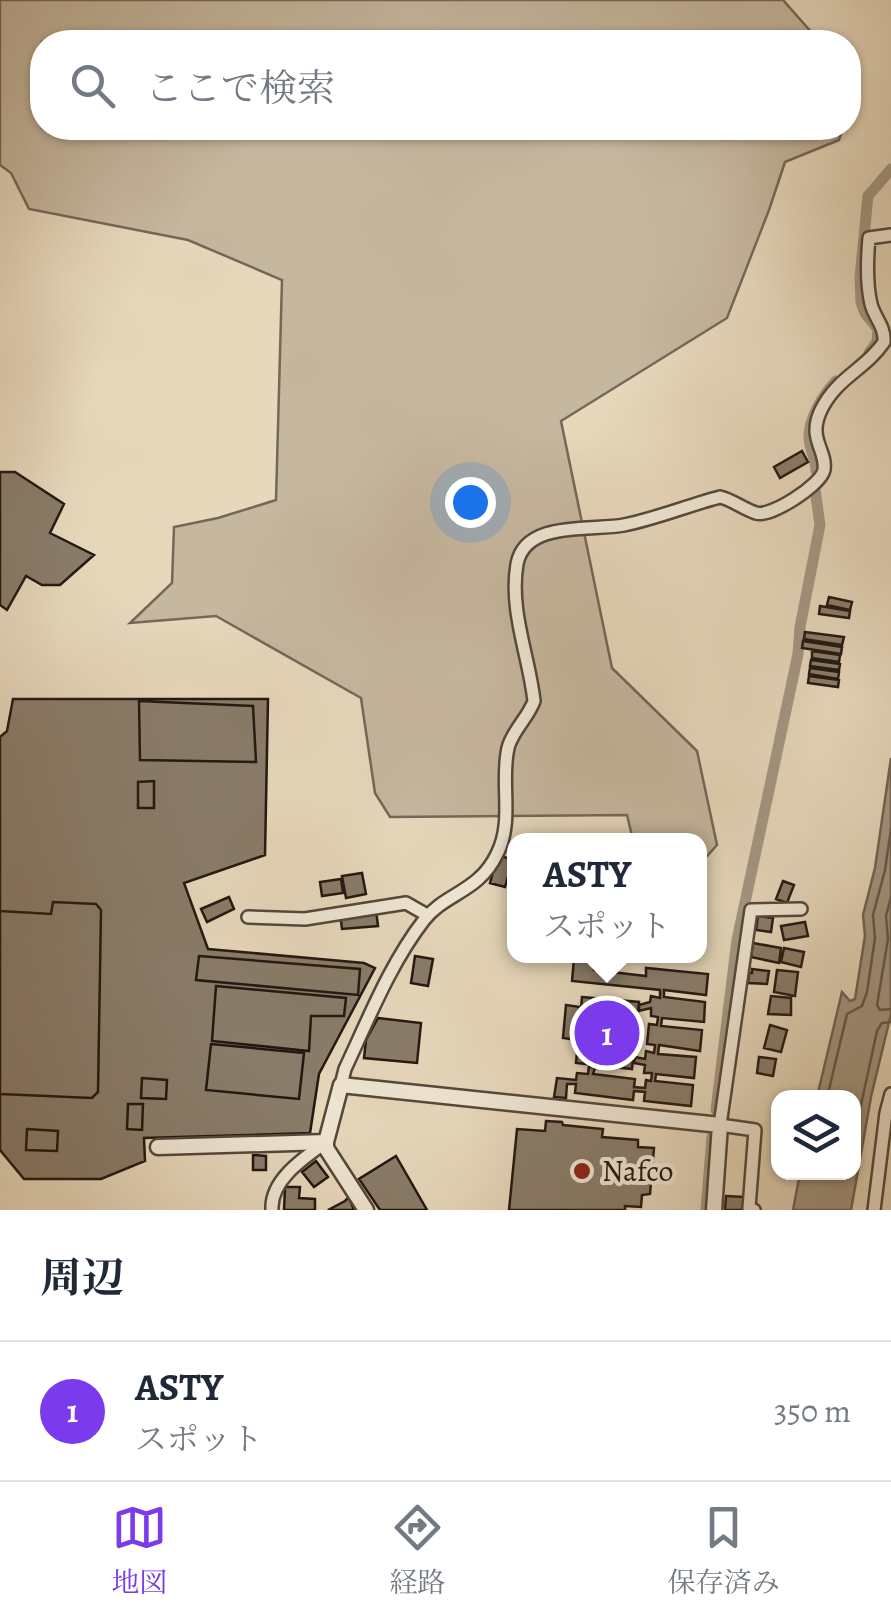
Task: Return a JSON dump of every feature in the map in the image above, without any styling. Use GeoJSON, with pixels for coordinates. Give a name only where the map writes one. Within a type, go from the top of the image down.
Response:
{"type":"FeatureCollection","features":[{"type":"Feature","properties":{"kind":"street"},"geometry":{"type":"LineString","coordinates":[[366,1210],[326,1148],[326,1142],[345,1069],[394,965],[428,915],[476,883],[499,851],[504,835],[508,745],[534,701],[520,636],[516,582],[522,550],[532,540],[550,532],[624,524],[720,497],[758,514],[774,512],[818,481],[824,473],[816,438],[821,409],[836,385],[884,342],[883,326],[872,309],[866,266],[869,238],[891,235]]}},
{"type":"Feature","properties":{"kind":"street"},"geometry":{"type":"LineString","coordinates":[[248,916],[304,919],[406,903],[428,915]]}},
{"type":"Feature","properties":{"kind":"street"},"geometry":{"type":"LineString","coordinates":[[714,1210],[720,1125],[751,910],[801,909]]}},
{"type":"Feature","properties":{"kind":"street"},"geometry":{"type":"LineString","coordinates":[[341,1085],[754,1130],[749,1208],[754,1210]]}},
{"type":"Feature","properties":{"kind":"street"},"geometry":{"type":"LineString","coordinates":[[874,1210],[891,1094]]}},
{"type":"Feature","properties":{"kind":"street"},"geometry":{"type":"LineString","coordinates":[[158,1147],[326,1142]]}},
{"type":"Feature","properties":{"kind":"street"},"geometry":{"type":"LineString","coordinates":[[272,1210],[278,1184],[326,1142]]}},
{"type":"Feature","properties":{"kind":"shaded area"},"geometry":{"type":"Polygon","coordinates":[[[0,0],[783,0],[809,30],[30,30],[30,140],[839,140],[785,162],[727,318],[561,421],[612,668],[697,751],[717,845],[707,856],[707,833],[631,833],[627,815],[390,817],[375,793],[361,698],[216,616],[130,623],[172,583],[174,527],[276,500],[282,280],[188,240],[29,209],[11,173],[0,165],[0,0]]]}},
{"type":"Feature","properties":{"kind":"water"},"geometry":{"type":"Polygon","coordinates":[[[891,758],[891,1014],[861,1154],[861,1090],[819,1090],[842,992],[850,1001],[855,999],[865,936],[863,915],[875,868],[891,758]]]}},
{"type":"Feature","properties":{"kind":"water"},"geometry":{"type":"Polygon","coordinates":[[[799,1180],[856,1180],[851,1210],[793,1210],[799,1180]]]}},
{"type":"Feature","properties":{"kind":"building"},"geometry":{"type":"Polygon","coordinates":[[[802,451],[808,462],[780,478],[774,467],[802,451]]]}},
{"type":"Feature","properties":{"kind":"building"},"geometry":{"type":"Polygon","coordinates":[[[0,472],[15,472],[64,504],[50,533],[94,555],[60,585],[42,585],[26,576],[7,610],[0,605],[0,472]]]}},
{"type":"Feature","properties":{"kind":"building"},"geometry":{"type":"Polygon","coordinates":[[[829,597],[852,602],[850,610],[827,605],[829,597]]]}},
{"type":"Feature","properties":{"kind":"building"},"geometry":{"type":"Polygon","coordinates":[[[820,606],[850,611],[849,618],[819,614],[820,606]]]}},
{"type":"Feature","properties":{"kind":"building"},"geometry":{"type":"Polygon","coordinates":[[[805,632],[844,637],[842,645],[804,639],[805,632]]]}},
{"type":"Feature","properties":{"kind":"building"},"geometry":{"type":"Polygon","coordinates":[[[803,641],[842,647],[841,654],[802,648],[803,641]]]}},
{"type":"Feature","properties":{"kind":"building"},"geometry":{"type":"Polygon","coordinates":[[[812,651],[840,655],[839,662],[812,658],[812,651]]]}},
{"type":"Feature","properties":{"kind":"building"},"geometry":{"type":"Polygon","coordinates":[[[811,660],[840,664],[839,670],[810,666],[811,660]]]}},
{"type":"Feature","properties":{"kind":"building"},"geometry":{"type":"Polygon","coordinates":[[[810,668],[839,672],[838,679],[809,674],[810,668]]]}},
{"type":"Feature","properties":{"kind":"building"},"geometry":{"type":"Polygon","coordinates":[[[809,676],[839,680],[838,687],[808,683],[809,676]]]}},
{"type":"Feature","properties":{"kind":"building"},"geometry":{"type":"Polygon","coordinates":[[[13,699],[268,699],[265,855],[184,883],[208,949],[364,963],[375,968],[319,1074],[310,1133],[144,1138],[145,1161],[101,1179],[24,1179],[0,1150],[0,737],[7,731],[13,699]]]}},
{"type":"Feature","properties":{"kind":"building"},"geometry":{"type":"Polygon","coordinates":[[[139,701],[253,706],[256,762],[140,760],[139,701]]]}},
{"type":"Feature","properties":{"kind":"building"},"geometry":{"type":"Polygon","coordinates":[[[154,781],[154,808],[138,808],[138,782],[154,781]]]}},
{"type":"Feature","properties":{"kind":"building"},"geometry":{"type":"Polygon","coordinates":[[[498,855],[507,858],[505,887],[490,883],[498,855]]]}},
{"type":"Feature","properties":{"kind":"building"},"geometry":{"type":"Polygon","coordinates":[[[362,873],[366,894],[346,898],[342,876],[362,873]]]}},
{"type":"Feature","properties":{"kind":"building"},"geometry":{"type":"Polygon","coordinates":[[[341,879],[343,893],[322,896],[320,882],[341,879]]]}},
{"type":"Feature","properties":{"kind":"building"},"geometry":{"type":"Polygon","coordinates":[[[783,881],[794,885],[787,903],[776,899],[783,881]]]}},
{"type":"Feature","properties":{"kind":"building"},"geometry":{"type":"Polygon","coordinates":[[[229,897],[234,909],[207,922],[201,909],[229,897]]]}},
{"type":"Feature","properties":{"kind":"building"},"geometry":{"type":"Polygon","coordinates":[[[53,902],[96,904],[101,910],[98,1092],[92,1098],[0,1094],[0,911],[51,914],[53,902]]]}},
{"type":"Feature","properties":{"kind":"building"},"geometry":{"type":"Polygon","coordinates":[[[376,910],[378,926],[342,929],[340,913],[376,910]]]}},
{"type":"Feature","properties":{"kind":"building"},"geometry":{"type":"Polygon","coordinates":[[[758,916],[773,918],[771,932],[756,930],[758,916]]]}},
{"type":"Feature","properties":{"kind":"building"},"geometry":{"type":"Polygon","coordinates":[[[805,922],[808,936],[784,940],[781,926],[805,922]]]}},
{"type":"Feature","properties":{"kind":"building"},"geometry":{"type":"Polygon","coordinates":[[[753,943],[781,948],[779,963],[751,957],[753,943]]]}},
{"type":"Feature","properties":{"kind":"building"},"geometry":{"type":"Polygon","coordinates":[[[784,948],[804,952],[801,967],[781,962],[784,948]]]}},
{"type":"Feature","properties":{"kind":"building"},"geometry":{"type":"Polygon","coordinates":[[[199,956],[360,969],[358,995],[196,980],[199,956]]]}},
{"type":"Feature","properties":{"kind":"building"},"geometry":{"type":"Polygon","coordinates":[[[415,956],[433,959],[428,986],[411,983],[415,956]]]}},
{"type":"Feature","properties":{"kind":"building"},"geometry":{"type":"Polygon","coordinates":[[[574,963],[594,963],[594,970],[646,976],[646,968],[708,974],[706,995],[664,990],[664,997],[705,1002],[704,1022],[662,1018],[661,1026],[702,1030],[700,1051],[659,1045],[658,1054],[696,1057],[694,1078],[656,1074],[655,1081],[693,1085],[691,1106],[644,1101],[645,1092],[634,1091],[633,1100],[575,1093],[576,1084],[567,1084],[566,1098],[554,1097],[557,1078],[576,1080],[577,1073],[588,1074],[589,1066],[595,1068],[593,1074],[635,1079],[634,1087],[645,1088],[646,1080],[651,1081],[652,1073],[644,1073],[645,1065],[634,1063],[635,1057],[645,1059],[646,1051],[654,1053],[655,1045],[647,1044],[649,1024],[657,1025],[658,1017],[651,1016],[651,1008],[639,1011],[639,1005],[650,1002],[651,996],[660,998],[660,990],[572,981],[574,963]]]}},
{"type":"Feature","properties":{"kind":"building"},"geometry":{"type":"Polygon","coordinates":[[[752,969],[769,971],[767,984],[748,983],[752,969]]]}},
{"type":"Feature","properties":{"kind":"building"},"geometry":{"type":"Polygon","coordinates":[[[777,970],[798,972],[795,996],[774,992],[777,970]]]}},
{"type":"Feature","properties":{"kind":"building"},"geometry":{"type":"Polygon","coordinates":[[[216,986],[346,998],[344,1016],[311,1016],[309,1051],[212,1041],[216,986]]]}},
{"type":"Feature","properties":{"kind":"building"},"geometry":{"type":"Polygon","coordinates":[[[771,996],[791,998],[791,1015],[768,1014],[771,996]]]}},
{"type":"Feature","properties":{"kind":"building"},"geometry":{"type":"Polygon","coordinates":[[[582,997],[639,1002],[632,1069],[576,1063],[582,997]]]}},
{"type":"Feature","properties":{"kind":"building"},"geometry":{"type":"Polygon","coordinates":[[[566,1005],[580,1007],[577,1040],[563,1038],[566,1005]]]}},
{"type":"Feature","properties":{"kind":"building"},"geometry":{"type":"Polygon","coordinates":[[[378,1018],[421,1023],[417,1063],[364,1058],[366,1040],[378,1018]]]}},
{"type":"Feature","properties":{"kind":"building"},"geometry":{"type":"Polygon","coordinates":[[[770,1025],[787,1030],[781,1052],[764,1048],[770,1025]]]}},
{"type":"Feature","properties":{"kind":"building"},"geometry":{"type":"Polygon","coordinates":[[[211,1044],[304,1053],[299,1099],[206,1090],[211,1044]]]}},
{"type":"Feature","properties":{"kind":"building"},"geometry":{"type":"Polygon","coordinates":[[[759,1057],[776,1059],[773,1076],[757,1073],[759,1057]]]}},
{"type":"Feature","properties":{"kind":"building"},"geometry":{"type":"Polygon","coordinates":[[[142,1078],[167,1080],[166,1099],[141,1098],[142,1078]]]}},
{"type":"Feature","properties":{"kind":"building"},"geometry":{"type":"Polygon","coordinates":[[[128,1104],[143,1104],[142,1130],[127,1129],[128,1104]]]}},
{"type":"Feature","properties":{"kind":"building","name":"Nafco"},"geometry":{"type":"Polygon","coordinates":[[[546,1121],[603,1129],[602,1137],[638,1140],[638,1147],[654,1148],[650,1194],[642,1195],[641,1207],[509,1210],[517,1129],[545,1131],[546,1121]]]}},
{"type":"Feature","properties":{"kind":"building"},"geometry":{"type":"Polygon","coordinates":[[[27,1129],[58,1131],[57,1151],[26,1150],[27,1129]]]}},
{"type":"Feature","properties":{"kind":"building"},"geometry":{"type":"Polygon","coordinates":[[[253,1155],[266,1156],[266,1170],[253,1170],[253,1155]]]}},
{"type":"Feature","properties":{"kind":"building"},"geometry":{"type":"Polygon","coordinates":[[[396,1156],[427,1210],[380,1210],[359,1179],[396,1156]]]}},
{"type":"Feature","properties":{"kind":"building"},"geometry":{"type":"Polygon","coordinates":[[[316,1161],[328,1177],[314,1187],[302,1172],[316,1161]]]}},
{"type":"Feature","properties":{"kind":"building"},"geometry":{"type":"Polygon","coordinates":[[[285,1187],[300,1187],[299,1198],[315,1199],[315,1210],[284,1210],[285,1187]]]}},
{"type":"Feature","properties":{"kind":"building"},"geometry":{"type":"Polygon","coordinates":[[[726,1196],[744,1197],[743,1210],[725,1210],[726,1196]]]}},
{"type":"Feature","properties":{"kind":"building"},"geometry":{"type":"Polygon","coordinates":[[[349,1197],[354,1210],[328,1210],[345,1201],[349,1197]]]}},
{"type":"Feature","properties":{"kind":"waterway"},"geometry":{"type":"LineString","coordinates":[[869,353],[877,342],[878,329],[861,302],[868,196],[891,169]]}},
{"type":"Feature","properties":{"kind":"waterway"},"geometry":{"type":"LineString","coordinates":[[816,471],[809,439],[811,423],[821,400],[836,381]]}},
{"type":"Feature","properties":{"kind":"waterway"},"geometry":{"type":"LineString","coordinates":[[716,1110],[737,940],[798,654],[820,525],[815,489]]}},
{"type":"Feature","properties":{"kind":"waterway"},"geometry":{"type":"LineString","coordinates":[[706,1210],[712,1137]]}},
{"type":"Feature","properties":{"kind":"place","name":"ASTY"},"geometry":{"type":"Point","coordinates":[607,1033]}},
{"type":"Feature","properties":{"kind":"place","name":"Nafco"},"geometry":{"type":"Point","coordinates":[582,1171]}}]}
